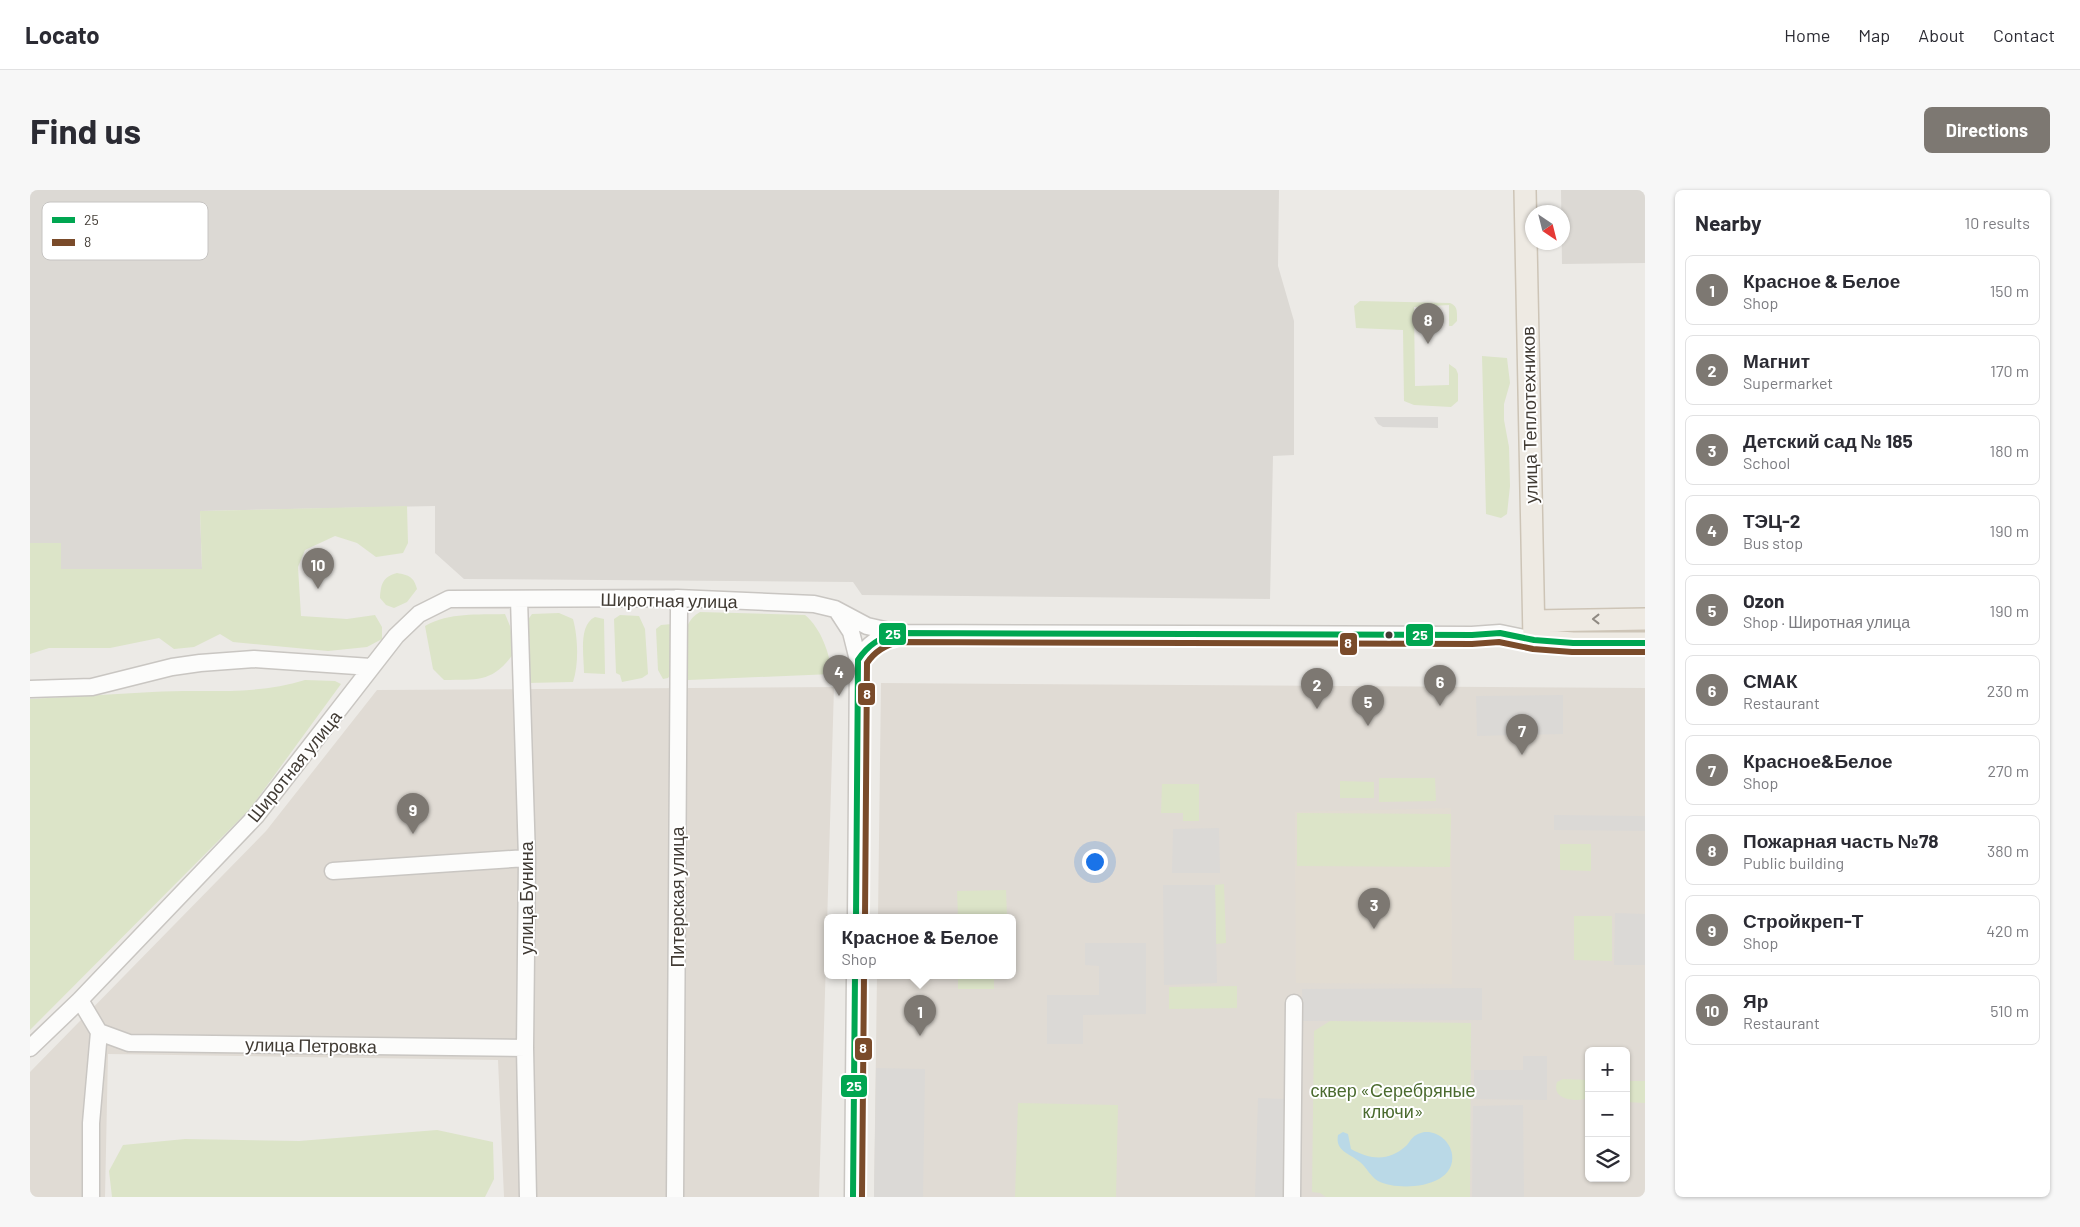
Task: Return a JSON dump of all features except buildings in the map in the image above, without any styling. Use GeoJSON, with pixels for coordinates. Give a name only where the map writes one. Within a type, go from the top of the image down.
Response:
{"type":"FeatureCollection","features":[{"type":"Feature","properties":{"kind":"main road","name":"улица Теплотехников"},"geometry":{"type":"LineString","coordinates":[[1525,190],[1534,630]]}},
{"type":"Feature","properties":{"kind":"main road","name":"Широтная улица"},"geometry":{"type":"LineString","coordinates":[[1534,630],[1645,619]]}},
{"type":"Feature","properties":{"kind":"main road","name":"Широтная улица"},"geometry":{"type":"LineString","coordinates":[[1534,630],[1574,643],[1645,643]]}},
{"type":"Feature","properties":{"kind":"street","name":"Широтная улица"},"geometry":{"type":"LineString","coordinates":[[30,1048],[80,1000],[256,816],[396,636],[419,614],[449,599],[677,598],[814,604],[835,609],[867,626],[898,633],[1472,635],[1534,630]]}},
{"type":"Feature","properties":{"kind":"street","name":"Питерская улица"},"geometry":{"type":"LineString","coordinates":[[675,1197],[679,610],[677,598]]}},
{"type":"Feature","properties":{"kind":"street","name":"улица Бунина"},"geometry":{"type":"LineString","coordinates":[[519,599],[527,858],[525,1048],[528,1197]]}},
{"type":"Feature","properties":{"kind":"street"},"geometry":{"type":"LineString","coordinates":[[835,609],[851,632],[858,660],[856,914]]}},
{"type":"Feature","properties":{"kind":"street"},"geometry":{"type":"LineString","coordinates":[[858,660],[874,641],[898,633]]}},
{"type":"Feature","properties":{"kind":"street"},"geometry":{"type":"LineString","coordinates":[[30,689],[92,687],[172,667],[254,659],[371,666]]}},
{"type":"Feature","properties":{"kind":"street"},"geometry":{"type":"LineString","coordinates":[[333,871],[527,858]]}},
{"type":"Feature","properties":{"kind":"street"},"geometry":{"type":"LineString","coordinates":[[853,1197],[855,979]]}},
{"type":"Feature","properties":{"kind":"street"},"geometry":{"type":"LineString","coordinates":[[80,1000],[98,1032],[90,1123],[91,1197]]}},
{"type":"Feature","properties":{"kind":"street"},"geometry":{"type":"LineString","coordinates":[[1292,1197],[1294,1003]]}},
{"type":"Feature","properties":{"kind":"street","name":"улица Петровка"},"geometry":{"type":"LineString","coordinates":[[98,1032],[130,1043],[525,1048]]}},
{"type":"Feature","properties":{"kind":"shaded area"},"geometry":{"type":"Polygon","coordinates":[[[30,190],[1279,190],[1278,266],[1294,321],[1294,455],[1273,456],[1270,599],[862,595],[853,582],[464,579],[435,553],[435,506],[200,511],[202,569],[61,570],[61,543],[30,543],[30,190]]]}},
{"type":"Feature","properties":{"kind":"shaded area"},"geometry":{"type":"Polygon","coordinates":[[[1561,190],[1645,190],[1645,263],[1562,264],[1562,250],[1570,250],[1570,205],[1561,205],[1561,190]]]}},
{"type":"Feature","properties":{"kind":"shaded area"},"geometry":{"type":"Polygon","coordinates":[[[1374,417],[1438,417],[1438,428],[1383,427],[1378,424],[1374,417]]]}},
{"type":"Feature","properties":{"kind":"shaded area"},"geometry":{"type":"Polygon","coordinates":[[[881,683],[1645,688],[1645,1197],[874,1197],[877,979],[1016,979],[1016,914],[878,914],[881,683]]]}},
{"type":"Feature","properties":{"kind":"shaded area"},"geometry":{"type":"Polygon","coordinates":[[[834,687],[827,914],[824,914],[825,979],[819,1197],[504,1197],[498,1060],[108,1054],[105,1197],[30,1197],[30,1072],[266,831],[377,690],[834,687]]]}},
{"type":"Feature","properties":{"kind":"shaded area"},"geometry":{"type":"Polygon","coordinates":[[[1563,695],[1563,734],[1477,736],[1476,696],[1563,695]]]}},
{"type":"Feature","properties":{"kind":"shaded area"},"geometry":{"type":"Polygon","coordinates":[[[1451,808],[1452,984],[1296,983],[1295,812],[1451,808]]]}},
{"type":"Feature","properties":{"kind":"shaded area"},"geometry":{"type":"Polygon","coordinates":[[[1554,815],[1645,816],[1645,831],[1554,830],[1554,815]]]}},
{"type":"Feature","properties":{"kind":"shaded area"},"geometry":{"type":"Polygon","coordinates":[[[1219,828],[1220,873],[1172,873],[1173,829],[1219,828]]]}},
{"type":"Feature","properties":{"kind":"shaded area"},"geometry":{"type":"Polygon","coordinates":[[[1163,885],[1215,885],[1217,983],[1164,985],[1163,885]]]}},
{"type":"Feature","properties":{"kind":"shaded area"},"geometry":{"type":"Polygon","coordinates":[[[1615,913],[1645,914],[1645,965],[1614,965],[1615,913]]]}},
{"type":"Feature","properties":{"kind":"shaded area"},"geometry":{"type":"Polygon","coordinates":[[[1085,943],[1146,943],[1146,1014],[1083,1015],[1083,1044],[1047,1044],[1047,995],[1099,995],[1099,966],[1085,965],[1085,943]]]}},
{"type":"Feature","properties":{"kind":"shaded area"},"geometry":{"type":"Polygon","coordinates":[[[1482,988],[1482,1020],[1303,1021],[1302,989],[1482,988]]]}},
{"type":"Feature","properties":{"kind":"shaded area"},"geometry":{"type":"Polygon","coordinates":[[[1523,1056],[1547,1056],[1547,1100],[1474,1099],[1474,1070],[1523,1070],[1523,1056]]]}},
{"type":"Feature","properties":{"kind":"shaded area"},"geometry":{"type":"Polygon","coordinates":[[[876,1068],[925,1069],[923,1197],[874,1197],[876,1068]]]}},
{"type":"Feature","properties":{"kind":"shaded area"},"geometry":{"type":"Polygon","coordinates":[[[1258,1098],[1285,1099],[1283,1197],[1255,1197],[1258,1098]]]}},
{"type":"Feature","properties":{"kind":"shaded area"},"geometry":{"type":"Polygon","coordinates":[[[1523,1105],[1524,1197],[1472,1197],[1473,1106],[1523,1105]]]}},
{"type":"Feature","properties":{"kind":"green space"},"geometry":{"type":"Polygon","coordinates":[[[1360,301],[1450,303],[1454,306],[1457,321],[1452,326],[1449,326],[1449,305],[1414,307],[1415,386],[1449,385],[1449,364],[1456,369],[1458,374],[1458,401],[1451,407],[1414,405],[1404,401],[1403,330],[1356,328],[1354,306],[1360,301]]]}},
{"type":"Feature","properties":{"kind":"green space"},"geometry":{"type":"Polygon","coordinates":[[[1482,356],[1507,358],[1510,383],[1504,404],[1504,420],[1509,447],[1510,486],[1507,514],[1501,518],[1486,514],[1482,356]]]}},
{"type":"Feature","properties":{"kind":"green space"},"geometry":{"type":"Polygon","coordinates":[[[407,506],[408,543],[403,553],[376,557],[357,543],[335,536],[305,550],[298,567],[301,616],[347,619],[375,615],[382,627],[382,639],[367,647],[328,651],[233,642],[220,634],[194,647],[174,649],[159,638],[110,648],[49,648],[30,654],[30,543],[61,543],[61,569],[202,569],[200,511],[407,506]]]}},
{"type":"Feature","properties":{"kind":"green space"},"geometry":{"type":"Polygon","coordinates":[[[397,573],[410,577],[417,589],[407,602],[394,608],[386,605],[380,598],[380,593],[384,581],[389,576],[397,573]]]}},
{"type":"Feature","properties":{"kind":"green space"},"geometry":{"type":"Polygon","coordinates":[[[700,612],[805,615],[816,627],[824,642],[832,674],[688,680],[684,643],[685,634],[688,625],[700,612]]]}},
{"type":"Feature","properties":{"kind":"green space"},"geometry":{"type":"Polygon","coordinates":[[[559,613],[573,619],[575,626],[577,659],[573,682],[526,683],[525,624],[532,614],[559,613]]]}},
{"type":"Feature","properties":{"kind":"green space"},"geometry":{"type":"Polygon","coordinates":[[[505,614],[510,626],[514,653],[499,670],[476,679],[444,680],[433,669],[425,626],[454,616],[505,614]]]}},
{"type":"Feature","properties":{"kind":"green space"},"geometry":{"type":"Polygon","coordinates":[[[620,615],[639,616],[645,629],[648,674],[642,678],[622,682],[620,675],[616,673],[614,619],[620,615]]]}},
{"type":"Feature","properties":{"kind":"green space"},"geometry":{"type":"Polygon","coordinates":[[[595,617],[604,619],[605,674],[584,673],[584,634],[586,627],[595,617]]]}},
{"type":"Feature","properties":{"kind":"green space"},"geometry":{"type":"Polygon","coordinates":[[[672,624],[674,671],[668,678],[663,679],[658,670],[656,629],[661,625],[672,624]]]}},
{"type":"Feature","properties":{"kind":"green space"},"geometry":{"type":"Polygon","coordinates":[[[305,680],[335,681],[341,684],[249,810],[30,1030],[30,699],[171,691],[248,690],[286,685],[305,680]]]}},
{"type":"Feature","properties":{"kind":"green space"},"geometry":{"type":"Polygon","coordinates":[[[1379,778],[1435,778],[1436,801],[1379,802],[1379,778]]]}},
{"type":"Feature","properties":{"kind":"green space"},"geometry":{"type":"Polygon","coordinates":[[[1340,781],[1374,782],[1374,798],[1340,798],[1340,781]]]}},
{"type":"Feature","properties":{"kind":"green space"},"geometry":{"type":"Polygon","coordinates":[[[1162,784],[1199,784],[1199,821],[1183,821],[1183,813],[1161,813],[1162,784]]]}},
{"type":"Feature","properties":{"kind":"green space"},"geometry":{"type":"Polygon","coordinates":[[[1297,813],[1451,814],[1450,867],[1297,866],[1297,813]]]}},
{"type":"Feature","properties":{"kind":"green space"},"geometry":{"type":"Polygon","coordinates":[[[1560,844],[1591,844],[1591,871],[1560,870],[1560,844]]]}},
{"type":"Feature","properties":{"kind":"green space"},"geometry":{"type":"Polygon","coordinates":[[[1224,884],[1226,943],[1216,944],[1215,885],[1224,884]]]}},
{"type":"Feature","properties":{"kind":"green space"},"geometry":{"type":"Polygon","coordinates":[[[1006,890],[1007,914],[958,914],[957,891],[1006,890]]]}},
{"type":"Feature","properties":{"kind":"green space"},"geometry":{"type":"Polygon","coordinates":[[[1574,916],[1612,916],[1612,961],[1574,960],[1574,916]]]}},
{"type":"Feature","properties":{"kind":"green space"},"geometry":{"type":"Polygon","coordinates":[[[958,979],[994,979],[994,989],[958,989],[958,979]]]}},
{"type":"Feature","properties":{"kind":"green space"},"geometry":{"type":"Polygon","coordinates":[[[1237,986],[1237,1008],[1169,1009],[1169,987],[1237,986]]]}},
{"type":"Feature","properties":{"kind":"green space","name":"сквер «Серебряные ключи»"},"geometry":{"type":"Polygon","coordinates":[[[1330,1021],[1471,1023],[1470,1197],[1326,1197],[1320,1193],[1312,1192],[1314,1031],[1330,1021]]]}},
{"type":"Feature","properties":{"kind":"green space"},"geometry":{"type":"Polygon","coordinates":[[[1563,1079],[1585,1080],[1585,1099],[1566,1099],[1558,1093],[1556,1088],[1557,1082],[1563,1079]]]}},
{"type":"Feature","properties":{"kind":"green space"},"geometry":{"type":"Polygon","coordinates":[[[1630,1081],[1645,1081],[1645,1103],[1630,1102],[1630,1081]]]}},
{"type":"Feature","properties":{"kind":"green space"},"geometry":{"type":"Polygon","coordinates":[[[1018,1103],[1118,1105],[1116,1197],[1015,1197],[1018,1103]]]}},
{"type":"Feature","properties":{"kind":"green space"},"geometry":{"type":"Polygon","coordinates":[[[437,1130],[493,1142],[494,1179],[485,1197],[112,1197],[109,1171],[123,1145],[185,1139],[299,1141],[437,1130]]]}},
{"type":"Feature","properties":{"kind":"water"},"geometry":{"type":"Polygon","coordinates":[[[1343,1132],[1348,1134],[1351,1149],[1358,1153],[1380,1158],[1400,1151],[1418,1134],[1423,1132],[1434,1133],[1444,1139],[1451,1149],[1451,1165],[1445,1174],[1425,1184],[1399,1186],[1387,1184],[1375,1179],[1360,1162],[1341,1148],[1338,1135],[1343,1132]]]}},
{"type":"Feature","properties":{"kind":"transit line","name":"25"},"geometry":{"type":"LineString","coordinates":[[856,914],[858,660],[866,650],[880,639],[898,633],[1472,635],[1500,633],[1534,640],[1573,643],[1645,643]]}},
{"type":"Feature","properties":{"kind":"transit line","name":"8"},"geometry":{"type":"LineString","coordinates":[[865,914],[867,663],[877,652],[889,645],[899,642],[1472,644],[1499,642],[1533,649],[1572,652],[1645,652]]}},
{"type":"Feature","properties":{"kind":"transit line","name":"25"},"geometry":{"type":"LineString","coordinates":[[853,1197],[855,979]]}},
{"type":"Feature","properties":{"kind":"transit line","name":"8"},"geometry":{"type":"LineString","coordinates":[[862,1197],[864,979]]}},
{"type":"Feature","properties":{"kind":"place","name":"Пожарная часть №78"},"geometry":{"type":"Point","coordinates":[1428,344]}},
{"type":"Feature","properties":{"kind":"place","name":"Яр"},"geometry":{"type":"Point","coordinates":[318,589]}},
{"type":"Feature","properties":{"kind":"place","name":"ТЭЦ-2"},"geometry":{"type":"Point","coordinates":[839,696]}},
{"type":"Feature","properties":{"kind":"place","name":"СМАК"},"geometry":{"type":"Point","coordinates":[1440,706]}},
{"type":"Feature","properties":{"kind":"place","name":"Магнит"},"geometry":{"type":"Point","coordinates":[1317,709]}},
{"type":"Feature","properties":{"kind":"place","name":"Ozon"},"geometry":{"type":"Point","coordinates":[1368,726]}},
{"type":"Feature","properties":{"kind":"place","name":"Красное&Белое"},"geometry":{"type":"Point","coordinates":[1522,755]}},
{"type":"Feature","properties":{"kind":"place","name":"Стройкреп-Т"},"geometry":{"type":"Point","coordinates":[413,834]}},
{"type":"Feature","properties":{"kind":"place","name":"Детский сад № 185"},"geometry":{"type":"Point","coordinates":[1374,929]}},
{"type":"Feature","properties":{"kind":"place","name":"Красное & Белое"},"geometry":{"type":"Point","coordinates":[920,1036]}}]}
